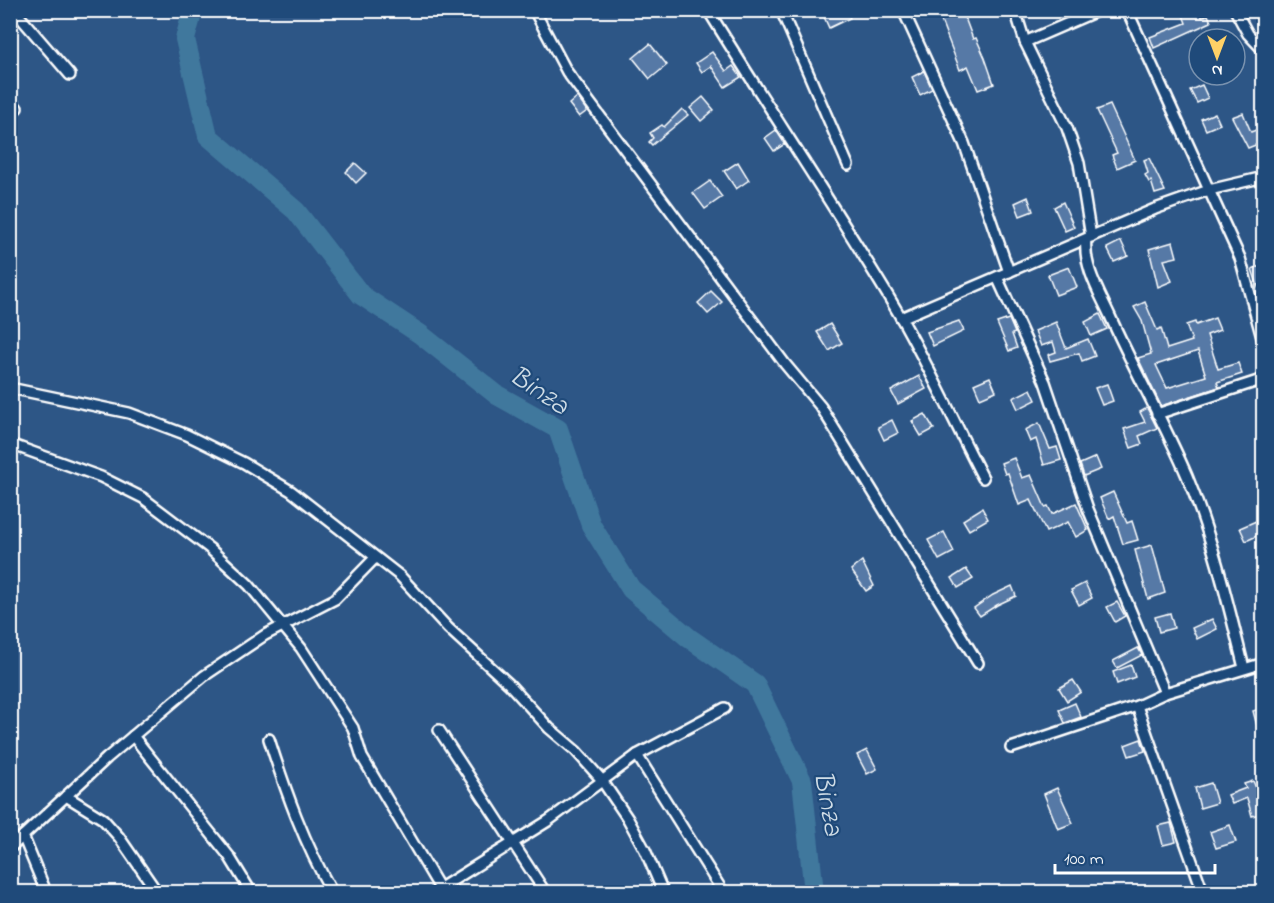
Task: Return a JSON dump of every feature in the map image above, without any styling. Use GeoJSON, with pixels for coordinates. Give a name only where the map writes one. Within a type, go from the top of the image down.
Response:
{"type":"FeatureCollection","features":[{"type":"Feature","properties":{"kind":"street"},"geometry":{"type":"LineString","coordinates":[[14,10],[70,75]]}},
{"type":"Feature","properties":{"kind":"street"},"geometry":{"type":"LineString","coordinates":[[534,10],[567,72],[785,364],[821,407],[978,663]]}},
{"type":"Feature","properties":{"kind":"street"},"geometry":{"type":"LineString","coordinates":[[708,10],[761,98],[782,125],[901,318],[983,478]]}},
{"type":"Feature","properties":{"kind":"street"},"geometry":{"type":"LineString","coordinates":[[781,10],[848,165]]}},
{"type":"Feature","properties":{"kind":"street"},"geometry":{"type":"LineString","coordinates":[[903,10],[964,143],[1009,272]]}},
{"type":"Feature","properties":{"kind":"street"},"geometry":{"type":"LineString","coordinates":[[1015,10],[1025,42],[1079,163],[1088,238],[1085,249],[1094,280],[1187,477],[1215,550],[1244,668]]}},
{"type":"Feature","properties":{"kind":"street"},"geometry":{"type":"LineString","coordinates":[[1025,42],[1099,10]]}},
{"type":"Feature","properties":{"kind":"street"},"geometry":{"type":"LineString","coordinates":[[1127,10],[1240,258],[1263,345]]}},
{"type":"Feature","properties":{"kind":"street"},"geometry":{"type":"LineString","coordinates":[[1235,10],[1248,34],[1263,51]]}},
{"type":"Feature","properties":{"kind":"street"},"geometry":{"type":"LineString","coordinates":[[10,100],[17,108]]}},
{"type":"Feature","properties":{"kind":"street"},"geometry":{"type":"LineString","coordinates":[[901,318],[1155,208],[1209,190],[1263,177]]}},
{"type":"Feature","properties":{"kind":"street"},"geometry":{"type":"LineString","coordinates":[[997,277],[1045,382],[1088,509],[1165,693]]}},
{"type":"Feature","properties":{"kind":"street"},"geometry":{"type":"LineString","coordinates":[[1157,414],[1263,380]]}},
{"type":"Feature","properties":{"kind":"street"},"geometry":{"type":"LineString","coordinates":[[10,388],[129,413],[187,435],[244,463],[291,491],[400,576],[423,598],[448,628],[509,684],[528,708],[576,752],[601,779],[645,850],[663,892]]}},
{"type":"Feature","properties":{"kind":"street"},"geometry":{"type":"LineString","coordinates":[[10,444],[100,477],[143,498],[209,548],[249,585],[301,648],[352,729],[362,757],[440,891],[579,798],[601,779],[637,755],[725,708]]}},
{"type":"Feature","properties":{"kind":"street"},"geometry":{"type":"LineString","coordinates":[[10,848],[133,736],[204,676],[265,635],[335,599],[375,558]]}},
{"type":"Feature","properties":{"kind":"street"},"geometry":{"type":"LineString","coordinates":[[1011,748],[1137,706],[1165,693],[1263,663]]}},
{"type":"Feature","properties":{"kind":"street"},"geometry":{"type":"LineString","coordinates":[[1137,706],[1203,892]]}},
{"type":"Feature","properties":{"kind":"street"},"geometry":{"type":"LineString","coordinates":[[439,730],[545,892]]}},
{"type":"Feature","properties":{"kind":"street"},"geometry":{"type":"LineString","coordinates":[[133,736],[229,855],[251,892]]}},
{"type":"Feature","properties":{"kind":"street"},"geometry":{"type":"LineString","coordinates":[[268,739],[306,844],[332,892]]}},
{"type":"Feature","properties":{"kind":"street"},"geometry":{"type":"LineString","coordinates":[[637,755],[723,892]]}},
{"type":"Feature","properties":{"kind":"street"},"geometry":{"type":"LineString","coordinates":[[66,796],[103,819],[119,837],[157,892]]}},
{"type":"Feature","properties":{"kind":"street"},"geometry":{"type":"LineString","coordinates":[[22,836],[46,892]]}},
{"type":"Feature","properties":{"kind":"building"},"geometry":{"type":"Polygon","coordinates":[[[821,10],[846,10],[850,18],[829,28],[821,10]]]}},
{"type":"Feature","properties":{"kind":"building"},"geometry":{"type":"Polygon","coordinates":[[[937,10],[962,10],[973,39],[976,38],[985,58],[994,84],[978,90],[968,66],[960,70],[937,10]]]}},
{"type":"Feature","properties":{"kind":"building"},"geometry":{"type":"Polygon","coordinates":[[[1181,10],[1200,10],[1202,17],[1208,15],[1211,22],[1200,27],[1187,27],[1187,33],[1154,48],[1150,37],[1186,23],[1181,10]]]}},
{"type":"Feature","properties":{"kind":"building"},"geometry":{"type":"Polygon","coordinates":[[[650,44],[667,65],[650,79],[633,58],[650,44]]]}},
{"type":"Feature","properties":{"kind":"building"},"geometry":{"type":"Polygon","coordinates":[[[712,52],[726,71],[733,66],[741,77],[725,87],[711,66],[702,72],[696,63],[712,52]]]}},
{"type":"Feature","properties":{"kind":"building"},"geometry":{"type":"Polygon","coordinates":[[[924,71],[932,89],[920,95],[912,77],[924,71]]]}},
{"type":"Feature","properties":{"kind":"building"},"geometry":{"type":"Polygon","coordinates":[[[1203,87],[1208,98],[1197,103],[1190,90],[1203,87]]]}},
{"type":"Feature","properties":{"kind":"building"},"geometry":{"type":"Polygon","coordinates":[[[577,97],[587,111],[579,117],[569,104],[577,97]]]}},
{"type":"Feature","properties":{"kind":"building"},"geometry":{"type":"Polygon","coordinates":[[[703,97],[714,110],[701,121],[690,108],[703,97]]]}},
{"type":"Feature","properties":{"kind":"building"},"geometry":{"type":"Polygon","coordinates":[[[1110,105],[1135,160],[1117,168],[1112,155],[1117,153],[1097,110],[1110,105]]]}},
{"type":"Feature","properties":{"kind":"building"},"geometry":{"type":"Polygon","coordinates":[[[682,109],[688,115],[652,145],[649,142],[653,138],[650,133],[662,125],[664,127],[682,109]]]}},
{"type":"Feature","properties":{"kind":"building"},"geometry":{"type":"Polygon","coordinates":[[[1215,113],[1220,124],[1206,130],[1201,119],[1215,113]]]}},
{"type":"Feature","properties":{"kind":"building"},"geometry":{"type":"Polygon","coordinates":[[[1243,113],[1251,132],[1263,127],[1263,142],[1248,148],[1232,117],[1243,113]]]}},
{"type":"Feature","properties":{"kind":"building"},"geometry":{"type":"Polygon","coordinates":[[[776,130],[785,144],[774,151],[765,138],[776,130]]]}},
{"type":"Feature","properties":{"kind":"building"},"geometry":{"type":"Polygon","coordinates":[[[1149,158],[1165,191],[1155,194],[1151,181],[1149,182],[1145,175],[1148,173],[1144,160],[1149,158]]]}},
{"type":"Feature","properties":{"kind":"building"},"geometry":{"type":"Polygon","coordinates":[[[738,162],[749,180],[736,189],[724,171],[738,162]]]}},
{"type":"Feature","properties":{"kind":"building"},"geometry":{"type":"Polygon","coordinates":[[[355,163],[366,173],[356,183],[346,172],[355,163]]]}},
{"type":"Feature","properties":{"kind":"building"},"geometry":{"type":"Polygon","coordinates":[[[710,181],[722,197],[705,209],[693,193],[710,181]]]}},
{"type":"Feature","properties":{"kind":"building"},"geometry":{"type":"Polygon","coordinates":[[[1028,197],[1033,211],[1020,216],[1015,203],[1028,197]]]}},
{"type":"Feature","properties":{"kind":"building"},"geometry":{"type":"Polygon","coordinates":[[[1063,202],[1074,227],[1065,231],[1054,207],[1063,202]]]}},
{"type":"Feature","properties":{"kind":"building"},"geometry":{"type":"Polygon","coordinates":[[[1121,241],[1128,256],[1114,262],[1107,248],[1121,241]]]}},
{"type":"Feature","properties":{"kind":"building"},"geometry":{"type":"Polygon","coordinates":[[[1173,242],[1177,257],[1164,260],[1172,281],[1158,287],[1149,249],[1173,242]]]}},
{"type":"Feature","properties":{"kind":"building"},"geometry":{"type":"Polygon","coordinates":[[[1263,265],[1263,298],[1262,298],[1252,269],[1263,265]]]}},
{"type":"Feature","properties":{"kind":"building"},"geometry":{"type":"Polygon","coordinates":[[[1069,267],[1077,287],[1056,295],[1048,275],[1069,267]]]}},
{"type":"Feature","properties":{"kind":"building"},"geometry":{"type":"Polygon","coordinates":[[[711,291],[722,302],[708,314],[698,303],[711,291]]]}},
{"type":"Feature","properties":{"kind":"building"},"geometry":{"type":"Polygon","coordinates":[[[1145,302],[1157,330],[1161,328],[1167,349],[1192,341],[1186,325],[1195,322],[1196,325],[1215,318],[1220,330],[1207,335],[1218,369],[1238,363],[1242,374],[1217,382],[1219,387],[1161,406],[1138,358],[1151,354],[1142,321],[1134,307],[1145,302]],[[1198,351],[1156,365],[1167,388],[1206,376],[1198,351]]]}},
{"type":"Feature","properties":{"kind":"building"},"geometry":{"type":"Polygon","coordinates":[[[1100,314],[1107,329],[1091,336],[1085,322],[1100,314]]]}},
{"type":"Feature","properties":{"kind":"building"},"geometry":{"type":"Polygon","coordinates":[[[1009,319],[1015,333],[1012,334],[1017,348],[1009,351],[997,323],[1009,319]]]}},
{"type":"Feature","properties":{"kind":"building"},"geometry":{"type":"Polygon","coordinates":[[[959,321],[964,331],[933,346],[927,332],[959,321]]]}},
{"type":"Feature","properties":{"kind":"building"},"geometry":{"type":"Polygon","coordinates":[[[1056,322],[1066,348],[1088,339],[1095,356],[1082,361],[1079,353],[1050,361],[1048,355],[1056,352],[1053,342],[1041,346],[1035,331],[1056,322]]]}},
{"type":"Feature","properties":{"kind":"building"},"geometry":{"type":"Polygon","coordinates":[[[830,324],[842,343],[829,351],[817,332],[830,324]]]}},
{"type":"Feature","properties":{"kind":"building"},"geometry":{"type":"Polygon","coordinates":[[[919,376],[926,389],[898,404],[891,391],[919,376]]]}},
{"type":"Feature","properties":{"kind":"building"},"geometry":{"type":"Polygon","coordinates":[[[990,377],[996,391],[980,398],[974,384],[990,377]]]}},
{"type":"Feature","properties":{"kind":"building"},"geometry":{"type":"Polygon","coordinates":[[[1107,384],[1113,401],[1102,405],[1095,388],[1107,384]]]}},
{"type":"Feature","properties":{"kind":"building"},"geometry":{"type":"Polygon","coordinates":[[[1031,389],[1036,400],[1018,409],[1013,398],[1031,389]]]}},
{"type":"Feature","properties":{"kind":"building"},"geometry":{"type":"Polygon","coordinates":[[[1147,408],[1157,428],[1139,436],[1142,444],[1131,448],[1124,429],[1145,422],[1140,412],[1147,408]]]}},
{"type":"Feature","properties":{"kind":"building"},"geometry":{"type":"Polygon","coordinates":[[[925,414],[934,429],[921,436],[912,421],[925,414]]]}},
{"type":"Feature","properties":{"kind":"building"},"geometry":{"type":"Polygon","coordinates":[[[892,420],[898,433],[884,440],[878,427],[892,420]]]}},
{"type":"Feature","properties":{"kind":"building"},"geometry":{"type":"Polygon","coordinates":[[[1039,423],[1050,449],[1057,447],[1061,460],[1044,465],[1036,439],[1030,442],[1025,430],[1039,423]]]}},
{"type":"Feature","properties":{"kind":"building"},"geometry":{"type":"Polygon","coordinates":[[[1096,457],[1101,469],[1084,476],[1080,464],[1096,457]]]}},
{"type":"Feature","properties":{"kind":"building"},"geometry":{"type":"Polygon","coordinates":[[[1014,458],[1022,478],[1031,475],[1045,507],[1048,506],[1052,514],[1076,503],[1088,530],[1076,537],[1068,522],[1046,532],[1031,500],[1019,505],[1008,473],[1005,474],[1001,463],[1014,458]]]}},
{"type":"Feature","properties":{"kind":"building"},"geometry":{"type":"Polygon","coordinates":[[[1113,492],[1127,523],[1132,521],[1138,540],[1123,544],[1114,516],[1109,519],[1100,498],[1113,492]]]}},
{"type":"Feature","properties":{"kind":"building"},"geometry":{"type":"Polygon","coordinates":[[[982,508],[988,519],[969,530],[963,520],[982,508]]]}},
{"type":"Feature","properties":{"kind":"building"},"geometry":{"type":"Polygon","coordinates":[[[1256,521],[1261,534],[1246,541],[1240,528],[1256,521]]]}},
{"type":"Feature","properties":{"kind":"building"},"geometry":{"type":"Polygon","coordinates":[[[944,532],[954,552],[939,560],[928,540],[944,532]]]}},
{"type":"Feature","properties":{"kind":"building"},"geometry":{"type":"Polygon","coordinates":[[[1152,545],[1165,593],[1148,599],[1135,550],[1152,545]]]}},
{"type":"Feature","properties":{"kind":"building"},"geometry":{"type":"Polygon","coordinates":[[[862,561],[874,586],[866,591],[851,570],[862,561]]]}},
{"type":"Feature","properties":{"kind":"building"},"geometry":{"type":"Polygon","coordinates":[[[966,569],[973,579],[958,588],[952,578],[966,569]]]}},
{"type":"Feature","properties":{"kind":"building"},"geometry":{"type":"Polygon","coordinates":[[[1085,583],[1092,598],[1079,605],[1071,590],[1085,583]]]}},
{"type":"Feature","properties":{"kind":"building"},"geometry":{"type":"Polygon","coordinates":[[[1012,586],[1016,596],[980,616],[974,608],[993,595],[1012,586]]]}},
{"type":"Feature","properties":{"kind":"building"},"geometry":{"type":"Polygon","coordinates":[[[1117,602],[1125,616],[1115,622],[1107,607],[1117,602]]]}},
{"type":"Feature","properties":{"kind":"building"},"geometry":{"type":"Polygon","coordinates":[[[1170,613],[1174,628],[1159,632],[1155,617],[1170,613]]]}},
{"type":"Feature","properties":{"kind":"building"},"geometry":{"type":"Polygon","coordinates":[[[1212,619],[1217,629],[1197,639],[1192,628],[1212,619]]]}},
{"type":"Feature","properties":{"kind":"building"},"geometry":{"type":"Polygon","coordinates":[[[1138,648],[1142,655],[1117,668],[1113,661],[1138,648]]]}},
{"type":"Feature","properties":{"kind":"building"},"geometry":{"type":"Polygon","coordinates":[[[1131,665],[1135,677],[1117,684],[1113,672],[1131,665]]]}},
{"type":"Feature","properties":{"kind":"building"},"geometry":{"type":"Polygon","coordinates":[[[1073,680],[1081,692],[1067,701],[1059,688],[1073,680]]]}},
{"type":"Feature","properties":{"kind":"building"},"geometry":{"type":"Polygon","coordinates":[[[1075,703],[1081,717],[1065,723],[1059,710],[1075,703]]]}},
{"type":"Feature","properties":{"kind":"building"},"geometry":{"type":"Polygon","coordinates":[[[1263,708],[1263,741],[1261,741],[1253,711],[1263,708]]]}},
{"type":"Feature","properties":{"kind":"building"},"geometry":{"type":"Polygon","coordinates":[[[1141,739],[1145,751],[1129,756],[1125,745],[1141,739]]]}},
{"type":"Feature","properties":{"kind":"building"},"geometry":{"type":"Polygon","coordinates":[[[867,750],[877,769],[867,774],[857,755],[867,750]]]}},
{"type":"Feature","properties":{"kind":"building"},"geometry":{"type":"Polygon","coordinates":[[[1253,781],[1263,804],[1263,813],[1252,816],[1247,798],[1232,804],[1228,795],[1246,788],[1244,784],[1253,781]]]}},
{"type":"Feature","properties":{"kind":"building"},"geometry":{"type":"Polygon","coordinates":[[[1211,783],[1217,803],[1200,808],[1195,788],[1211,783]]]}},
{"type":"Feature","properties":{"kind":"building"},"geometry":{"type":"Polygon","coordinates":[[[1057,788],[1073,823],[1058,829],[1044,794],[1057,788]]]}},
{"type":"Feature","properties":{"kind":"building"},"geometry":{"type":"Polygon","coordinates":[[[1171,823],[1176,842],[1163,845],[1158,826],[1171,823]]]}},
{"type":"Feature","properties":{"kind":"building"},"geometry":{"type":"Polygon","coordinates":[[[1230,825],[1236,842],[1216,848],[1210,832],[1230,825]]]}},
{"type":"Feature","properties":{"kind":"waterway","name":"Binza"},"geometry":{"type":"LineString","coordinates":[[193,10],[185,39],[208,136],[296,211],[361,295],[420,334],[497,395],[558,429],[591,525],[631,589],[689,638],[755,684],[802,781],[814,892]]}}]}
